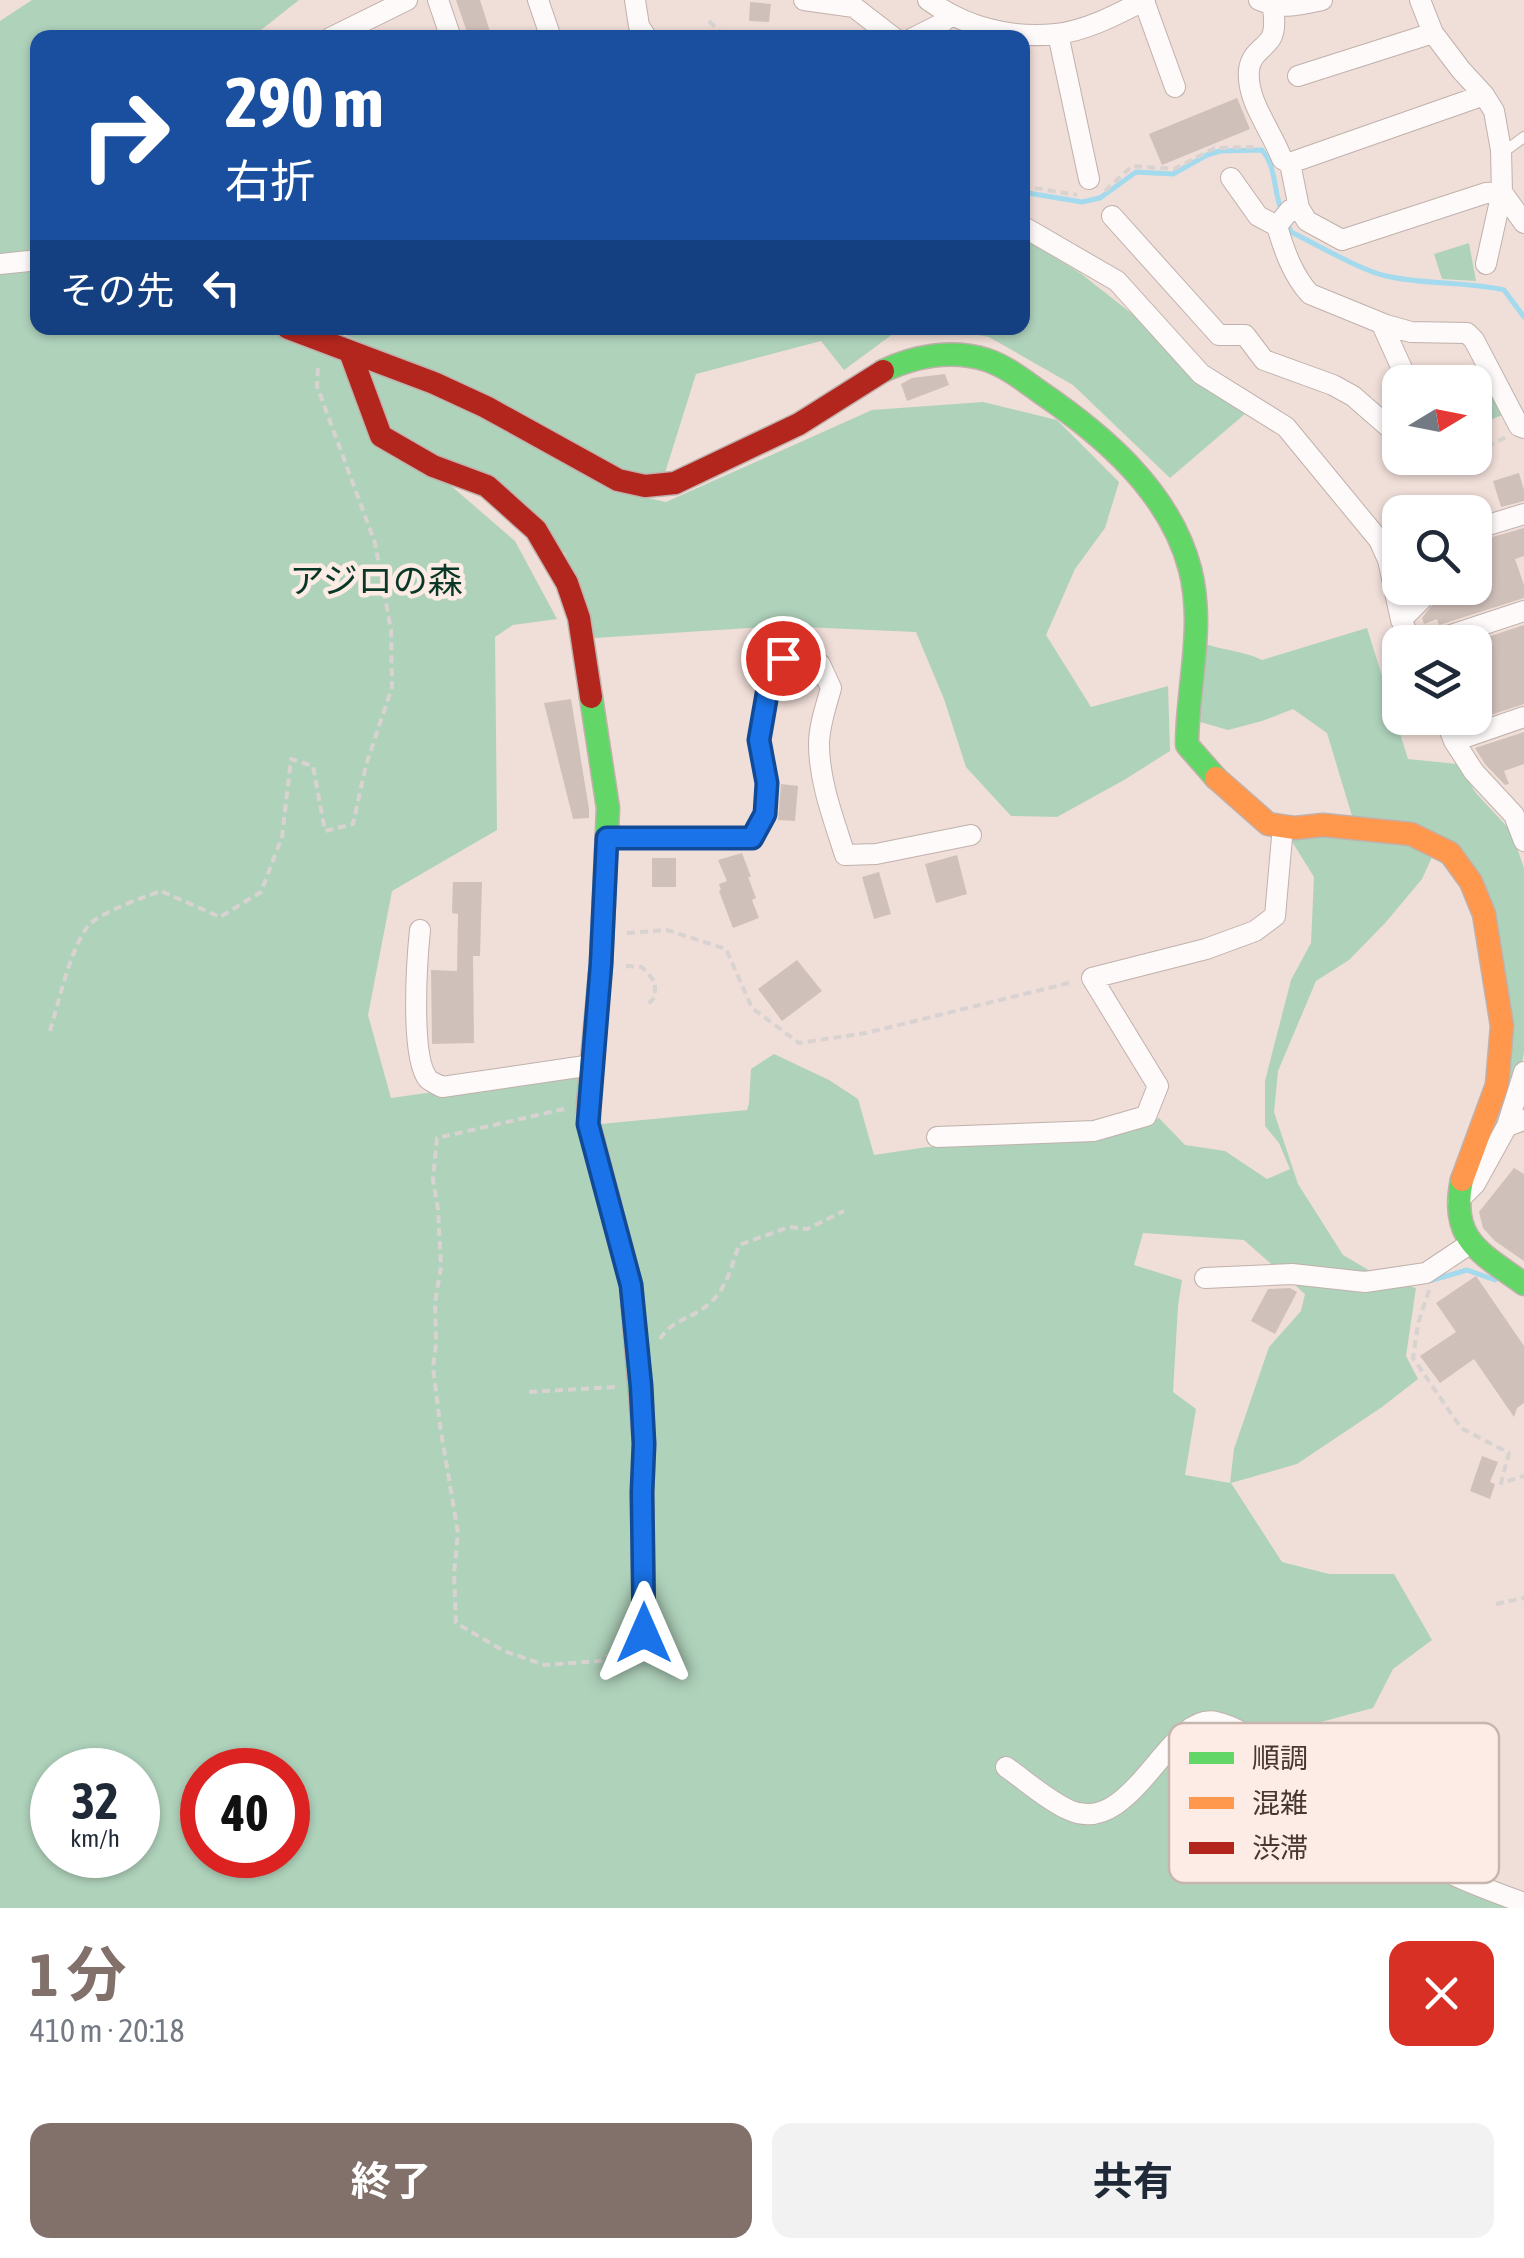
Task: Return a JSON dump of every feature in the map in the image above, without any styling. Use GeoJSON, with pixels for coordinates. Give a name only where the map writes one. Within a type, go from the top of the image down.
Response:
{"type":"FeatureCollection","features":[{"type":"Feature","properties":{"kind":"street"},"geometry":{"type":"LineString","coordinates":[[346,30],[406,0]]}},
{"type":"Feature","properties":{"kind":"street"},"geometry":{"type":"LineString","coordinates":[[438,0],[448,30]]}},
{"type":"Feature","properties":{"kind":"street"},"geometry":{"type":"LineString","coordinates":[[538,0],[548,30]]}},
{"type":"Feature","properties":{"kind":"street"},"geometry":{"type":"LineString","coordinates":[[635,0],[642,30]]}},
{"type":"Feature","properties":{"kind":"street"},"geometry":{"type":"LineString","coordinates":[[804,0],[854,7],[884,30]]}},
{"type":"Feature","properties":{"kind":"street"},"geometry":{"type":"LineString","coordinates":[[928,0],[950,16],[991,30]]}},
{"type":"Feature","properties":{"kind":"street"},"geometry":{"type":"LineString","coordinates":[[1030,35],[1058,34],[1090,25],[1144,0],[1175,88]]}},
{"type":"Feature","properties":{"kind":"street"},"geometry":{"type":"LineString","coordinates":[[1266,3],[1284,7],[1322,0]]}},
{"type":"Feature","properties":{"kind":"street"},"geometry":{"type":"LineString","coordinates":[[1420,0],[1433,33],[1494,110],[1501,150],[1502,192],[1486,264]]}},
{"type":"Feature","properties":{"kind":"street"},"geometry":{"type":"LineString","coordinates":[[1266,3],[1274,22],[1272,37],[1254,53],[1249,69],[1250,86],[1255,104],[1283,154],[1289,259],[1302,285],[1310,294],[1386,325],[1411,332],[1467,333],[1518,426],[1516,432]]}},
{"type":"Feature","properties":{"kind":"street"},"geometry":{"type":"LineString","coordinates":[[928,30],[950,16]]}},
{"type":"Feature","properties":{"kind":"street"},"geometry":{"type":"LineString","coordinates":[[1298,76],[1433,33]]}},
{"type":"Feature","properties":{"kind":"street"},"geometry":{"type":"LineString","coordinates":[[1058,34],[1091,190]]}},
{"type":"Feature","properties":{"kind":"street"},"geometry":{"type":"LineString","coordinates":[[1283,154],[1484,94]]}},
{"type":"Feature","properties":{"kind":"street"},"geometry":{"type":"LineString","coordinates":[[1231,178],[1258,216],[1306,220],[1342,240],[1486,193],[1502,192]]}},
{"type":"Feature","properties":{"kind":"street"},"geometry":{"type":"LineString","coordinates":[[1502,192],[1524,223]]}},
{"type":"Feature","properties":{"kind":"street"},"geometry":{"type":"LineString","coordinates":[[1112,216],[1219,335],[1245,334],[1264,360],[1333,385],[1354,396],[1382,421]]}},
{"type":"Feature","properties":{"kind":"street"},"geometry":{"type":"LineString","coordinates":[[1030,231],[1117,281],[1201,374],[1286,427],[1378,540],[1388,560],[1404,625]]}},
{"type":"Feature","properties":{"kind":"street"},"geometry":{"type":"LineString","coordinates":[[0,264],[30,261]]}},
{"type":"Feature","properties":{"kind":"street"},"geometry":{"type":"LineString","coordinates":[[1386,325],[1384,329],[1400,365]]}},
{"type":"Feature","properties":{"kind":"street"},"geometry":{"type":"LineString","coordinates":[[306,335],[434,383],[618,480],[646,486],[675,483],[799,424],[877,374],[907,360],[953,354],[986,360],[1010,371],[1071,413],[1120,456],[1155,496],[1178,534],[1191,572],[1197,634],[1186,714],[1187,745],[1228,791],[1268,824],[1411,834],[1450,853],[1471,882],[1484,914],[1502,1026],[1498,1085],[1463,1173],[1457,1202],[1466,1238],[1524,1284]]}},
{"type":"Feature","properties":{"kind":"street"},"geometry":{"type":"LineString","coordinates":[[350,352],[381,436],[433,466],[487,486],[536,530],[567,584],[580,618],[608,808],[588,1124],[631,1285],[644,1444],[644,1633]]}},
{"type":"Feature","properties":{"kind":"street"},"geometry":{"type":"LineString","coordinates":[[1492,524],[1524,514]]}},
{"type":"Feature","properties":{"kind":"street"},"geometry":{"type":"LineString","coordinates":[[1401,620],[1416,605]]}},
{"type":"Feature","properties":{"kind":"street"},"geometry":{"type":"LineString","coordinates":[[1482,625],[1524,611]]}},
{"type":"Feature","properties":{"kind":"street"},"geometry":{"type":"LineString","coordinates":[[607,838],[752,838],[765,814],[767,783],[759,740],[771,671],[783,658],[803,654],[820,664],[831,688],[819,744],[826,793],[845,856],[970,836]]}},
{"type":"Feature","properties":{"kind":"street"},"geometry":{"type":"LineString","coordinates":[[1454,741],[1524,717]]}},
{"type":"Feature","properties":{"kind":"street"},"geometry":{"type":"LineString","coordinates":[[1451,735],[1474,772],[1514,814],[1524,841]]}},
{"type":"Feature","properties":{"kind":"street"},"geometry":{"type":"LineString","coordinates":[[936,1137],[1094,1131],[1146,1116],[1158,1086],[1092,978],[1206,949],[1255,932],[1274,916],[1283,826]]}},
{"type":"Feature","properties":{"kind":"street"},"geometry":{"type":"LineString","coordinates":[[420,930],[416,1020],[422,1065],[429,1080],[442,1087],[592,1066]]}},
{"type":"Feature","properties":{"kind":"street"},"geometry":{"type":"LineString","coordinates":[[1457,1202],[1474,1184],[1515,1123],[1524,1072]]}},
{"type":"Feature","properties":{"kind":"street"},"geometry":{"type":"LineString","coordinates":[[1205,1278],[1292,1274],[1365,1282],[1426,1273],[1471,1243]]}},
{"type":"Feature","properties":{"kind":"street"},"geometry":{"type":"LineString","coordinates":[[1006,1767],[1071,1811],[1087,1814],[1107,1810],[1132,1792],[1169,1749]]}},
{"type":"Feature","properties":{"kind":"street"},"geometry":{"type":"LineString","coordinates":[[1473,1883],[1524,1903]]}},
{"type":"Feature","properties":{"kind":"lane"},"geometry":{"type":"LineString","coordinates":[[1501,150],[1524,138]]}},
{"type":"Feature","properties":{"kind":"path"},"geometry":{"type":"LineString","coordinates":[[709,20],[720,30]]}},
{"type":"Feature","properties":{"kind":"path"},"geometry":{"type":"LineString","coordinates":[[1030,186],[1091,190],[1132,166],[1174,169],[1215,148],[1283,154]]}},
{"type":"Feature","properties":{"kind":"path"},"geometry":{"type":"LineString","coordinates":[[50,1031],[76,949],[91,923],[161,890],[220,916],[261,892],[282,837],[290,759],[314,766],[325,830],[353,824],[366,765],[392,687],[391,630],[374,543],[317,386],[318,366]]}},
{"type":"Feature","properties":{"kind":"path"},"geometry":{"type":"LineString","coordinates":[[1492,444],[1516,432]]}},
{"type":"Feature","properties":{"kind":"path"},"geometry":{"type":"LineString","coordinates":[[603,934],[667,930],[726,949],[752,1008],[799,1043],[866,1033],[1092,978]]}},
{"type":"Feature","properties":{"kind":"path"},"geometry":{"type":"LineString","coordinates":[[601,964],[642,966],[655,982],[655,997],[645,1006]]}},
{"type":"Feature","properties":{"kind":"path"},"geometry":{"type":"LineString","coordinates":[[588,1103],[437,1138],[433,1179],[441,1267],[432,1367],[458,1533],[454,1573],[456,1623],[504,1650],[545,1664],[600,1661],[644,1633]]}},
{"type":"Feature","properties":{"kind":"path"},"geometry":{"type":"LineString","coordinates":[[638,1357],[654,1350],[668,1327],[706,1307],[725,1287],[739,1245],[788,1227],[807,1228],[844,1211]]}},
{"type":"Feature","properties":{"kind":"path"},"geometry":{"type":"LineString","coordinates":[[1433,1278],[1418,1324],[1413,1358],[1461,1428],[1509,1453],[1501,1483],[1524,1476]]}},
{"type":"Feature","properties":{"kind":"path"},"geometry":{"type":"LineString","coordinates":[[529,1392],[641,1386]]}},
{"type":"Feature","properties":{"kind":"path"},"geometry":{"type":"LineString","coordinates":[[1496,1604],[1524,1598]]}},
{"type":"Feature","properties":{"kind":"green space","name":"アジロの森"},"geometry":{"type":"Polygon","coordinates":[[[32,0],[299,0],[261,30],[30,30],[30,335],[323,335],[344,357],[362,409],[515,541],[557,619],[513,625],[495,637],[497,830],[392,891],[368,1015],[391,1098],[576,1072],[601,1124],[747,1110],[751,1069],[774,1054],[829,1080],[858,1099],[874,1155],[927,1147],[1098,1141],[1159,1118],[1185,1145],[1225,1151],[1267,1179],[1290,1169],[1279,1143],[1265,1126],[1265,1081],[1291,980],[1311,943],[1314,877],[1288,835],[1352,816],[1327,733],[1293,709],[1228,730],[1200,722],[1205,644],[1262,660],[1367,628],[1382,676],[1382,735],[1400,735],[1408,759],[1457,764],[1476,793],[1511,831],[1524,868],[1524,1052],[1521,1068],[1501,1087],[1481,889],[1432,857],[1422,879],[1386,922],[1349,960],[1316,981],[1278,1071],[1274,1112],[1298,1184],[1343,1255],[1382,1278],[1416,1288],[1406,1356],[1418,1379],[1297,1464],[1231,1483],[1282,1562],[1329,1574],[1394,1574],[1432,1640],[1393,1669],[1373,1708],[1317,1723],[1169,1723],[1169,1883],[1466,1883],[1516,1908],[0,1908],[0,21],[32,0]],[[1143,1233],[1134,1265],[1182,1280],[1173,1392],[1196,1409],[1185,1475],[1230,1483],[1234,1449],[1269,1347],[1301,1311],[1305,1294],[1244,1240],[1143,1233]]]}},
{"type":"Feature","properties":{"kind":"green space"},"geometry":{"type":"Polygon","coordinates":[[[1030,242],[1080,273],[1140,320],[1246,413],[1170,478],[1073,385],[989,337],[979,335],[1030,335],[1030,242]]]}},
{"type":"Feature","properties":{"kind":"green space"},"geometry":{"type":"Polygon","coordinates":[[[1469,243],[1476,281],[1442,279],[1434,254],[1469,243]]]}},
{"type":"Feature","properties":{"kind":"green space"},"geometry":{"type":"Polygon","coordinates":[[[345,335],[892,335],[844,370],[821,341],[696,374],[663,479],[621,475],[498,406],[345,335]]]}},
{"type":"Feature","properties":{"kind":"green space"},"geometry":{"type":"Polygon","coordinates":[[[362,360],[443,395],[613,490],[666,502],[872,410],[983,402],[1057,420],[1119,482],[1105,528],[1075,569],[1046,635],[1091,707],[1168,686],[1170,751],[1057,817],[1011,816],[966,767],[916,632],[780,626],[595,638],[565,553],[390,432],[362,360]]]}},
{"type":"Feature","properties":{"kind":"green space"},"geometry":{"type":"Polygon","coordinates":[[[1492,391],[1505,414],[1492,419],[1492,391]]]}},
{"type":"Feature","properties":{"kind":"building"},"geometry":{"type":"Polygon","coordinates":[[[456,0],[480,0],[489,30],[466,30],[456,0]]]}},
{"type":"Feature","properties":{"kind":"building"},"geometry":{"type":"Polygon","coordinates":[[[750,2],[771,4],[769,22],[749,21],[750,2]]]}},
{"type":"Feature","properties":{"kind":"building"},"geometry":{"type":"Polygon","coordinates":[[[1237,98],[1250,129],[1162,165],[1149,134],[1237,98]]]}},
{"type":"Feature","properties":{"kind":"building"},"geometry":{"type":"Polygon","coordinates":[[[945,374],[949,385],[907,401],[901,384],[912,378],[945,374]]]}},
{"type":"Feature","properties":{"kind":"building"},"geometry":{"type":"Polygon","coordinates":[[[1519,473],[1524,501],[1501,507],[1493,481],[1519,473]]]}},
{"type":"Feature","properties":{"kind":"building"},"geometry":{"type":"Polygon","coordinates":[[[1524,528],[1524,556],[1515,559],[1524,598],[1439,625],[1437,619],[1424,624],[1422,618],[1432,605],[1492,605],[1492,537],[1524,528]]]}},
{"type":"Feature","properties":{"kind":"building"},"geometry":{"type":"Polygon","coordinates":[[[1524,625],[1524,704],[1492,714],[1492,635],[1524,625]]]}},
{"type":"Feature","properties":{"kind":"building"},"geometry":{"type":"Polygon","coordinates":[[[571,699],[589,818],[573,819],[544,703],[571,699]]]}},
{"type":"Feature","properties":{"kind":"building"},"geometry":{"type":"Polygon","coordinates":[[[1524,732],[1524,764],[1504,771],[1509,784],[1505,785],[1475,748],[1524,732]]]}},
{"type":"Feature","properties":{"kind":"building"},"geometry":{"type":"Polygon","coordinates":[[[781,784],[798,786],[795,821],[778,820],[781,784]]]}},
{"type":"Feature","properties":{"kind":"building"},"geometry":{"type":"Polygon","coordinates":[[[742,853],[759,918],[733,928],[719,891],[719,884],[727,881],[718,860],[742,853]]]}},
{"type":"Feature","properties":{"kind":"building"},"geometry":{"type":"Polygon","coordinates":[[[957,855],[967,894],[936,903],[925,864],[957,855]]]}},
{"type":"Feature","properties":{"kind":"building"},"geometry":{"type":"Polygon","coordinates":[[[652,858],[676,858],[676,887],[652,887],[652,858]]]}},
{"type":"Feature","properties":{"kind":"building"},"geometry":{"type":"Polygon","coordinates":[[[879,872],[891,914],[874,919],[862,877],[879,872]]]}},
{"type":"Feature","properties":{"kind":"building"},"geometry":{"type":"Polygon","coordinates":[[[453,882],[482,882],[480,956],[473,956],[474,1043],[432,1044],[431,970],[457,971],[458,914],[452,913],[453,882]]]}},
{"type":"Feature","properties":{"kind":"building"},"geometry":{"type":"Polygon","coordinates":[[[797,960],[822,991],[782,1021],[758,989],[797,960]]]}},
{"type":"Feature","properties":{"kind":"building"},"geometry":{"type":"Polygon","coordinates":[[[1514,1168],[1524,1174],[1524,1261],[1483,1228],[1479,1212],[1514,1168]]]}},
{"type":"Feature","properties":{"kind":"building"},"geometry":{"type":"Polygon","coordinates":[[[1476,1276],[1524,1346],[1524,1403],[1514,1417],[1474,1359],[1440,1383],[1420,1356],[1456,1332],[1436,1303],[1476,1276]]]}},
{"type":"Feature","properties":{"kind":"building"},"geometry":{"type":"Polygon","coordinates":[[[1290,1288],[1297,1292],[1275,1334],[1251,1321],[1268,1289],[1290,1288]]]}},
{"type":"Feature","properties":{"kind":"building"},"geometry":{"type":"Polygon","coordinates":[[[1482,1456],[1498,1462],[1490,1482],[1495,1484],[1490,1499],[1470,1491],[1482,1456]]]}},
{"type":"Feature","properties":{"kind":"waterway"},"geometry":{"type":"LineString","coordinates":[[1030,193],[1082,202],[1100,198],[1136,172],[1173,174],[1220,151],[1262,150],[1270,164],[1282,212]]}},
{"type":"Feature","properties":{"kind":"waterway"},"geometry":{"type":"LineString","coordinates":[[1287,222],[1291,232],[1375,273],[1504,290],[1524,317]]}},
{"type":"Feature","properties":{"kind":"waterway"},"geometry":{"type":"LineString","coordinates":[[1429,1281],[1467,1270],[1495,1280]]}},
{"type":"Feature","properties":{"kind":"traffic: fast"},"geometry":{"type":"LineString","coordinates":[[883,371],[908,361],[947,355],[994,363],[1087,427],[1150,490],[1167,515],[1190,569],[1196,635],[1187,745],[1216,778]]}},
{"type":"Feature","properties":{"kind":"traffic: fast"},"geometry":{"type":"LineString","coordinates":[[591,697],[608,808],[589,1125],[631,1285],[644,1444],[644,1633]]}},
{"type":"Feature","properties":{"kind":"traffic: fast"},"geometry":{"type":"LineString","coordinates":[[1462,1180],[1460,1217],[1472,1243],[1524,1284]]}},
{"type":"Feature","properties":{"kind":"traffic: slow"},"geometry":{"type":"LineString","coordinates":[[1216,778],[1268,824],[1411,834],[1450,853],[1471,882],[1484,914],[1502,1026],[1497,1085],[1462,1180]]}},
{"type":"Feature","properties":{"kind":"traffic: jam"},"geometry":{"type":"LineString","coordinates":[[307,335],[434,383],[486,407],[618,480],[645,486],[675,483],[799,424],[883,371]]}},
{"type":"Feature","properties":{"kind":"traffic: jam"},"geometry":{"type":"LineString","coordinates":[[350,352],[381,436],[433,466],[487,486],[536,530],[567,583],[579,618],[591,697]]}},
{"type":"Feature","properties":{"kind":"route"},"geometry":{"type":"LineString","coordinates":[[644,1633],[644,1444],[631,1285],[588,1124],[607,838],[752,838],[765,814],[767,783],[759,740],[771,671],[783,658]]}}]}
